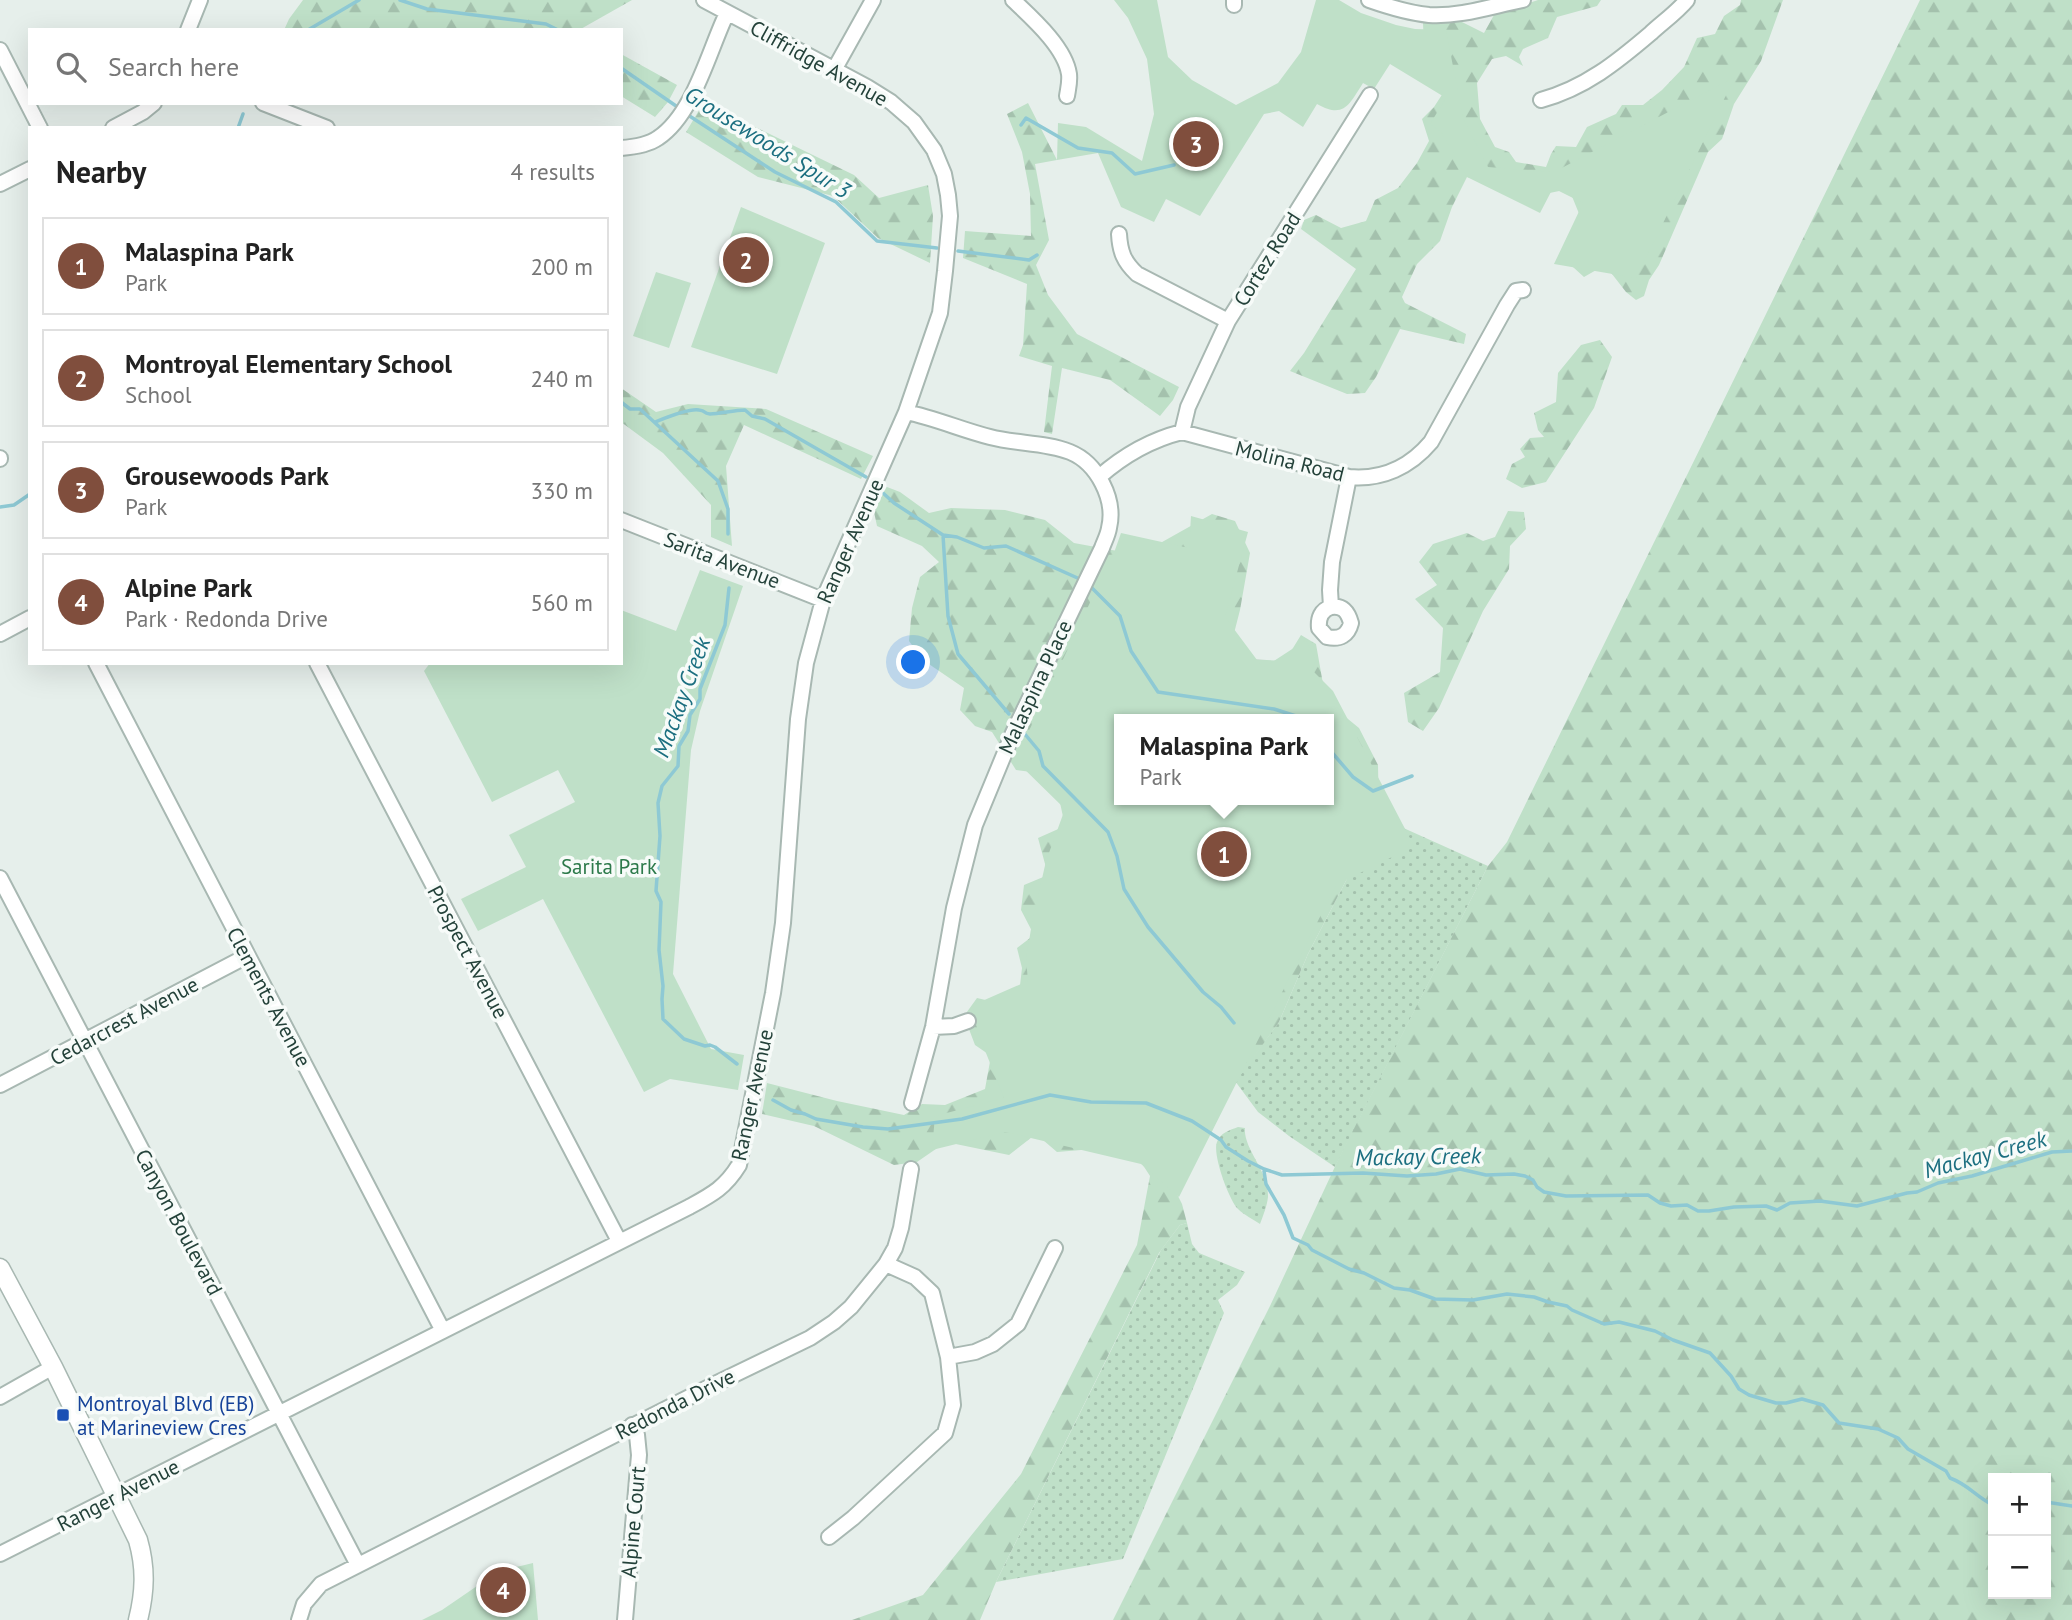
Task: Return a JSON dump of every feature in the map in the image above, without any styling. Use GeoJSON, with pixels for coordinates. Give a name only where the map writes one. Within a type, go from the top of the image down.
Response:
{"type":"FeatureCollection","features":[{"type":"Feature","properties":{"kind":"street"},"geometry":{"type":"LineString","coordinates":[[189,28],[200,0]]}},
{"type":"Feature","properties":{"kind":"street","name":"Cliffridge Avenue"},"geometry":{"type":"LineString","coordinates":[[704,0],[891,102],[914,122],[934,150],[944,174],[950,216]]}},
{"type":"Feature","properties":{"kind":"street"},"geometry":{"type":"LineString","coordinates":[[834,70],[873,0]]}},
{"type":"Feature","properties":{"kind":"street"},"geometry":{"type":"LineString","coordinates":[[1013,0],[1042,29],[1064,60],[1069,72],[1067,96]]}},
{"type":"Feature","properties":{"kind":"street"},"geometry":{"type":"LineString","coordinates":[[1369,0],[1399,10],[1430,15],[1469,6],[1522,0]]}},
{"type":"Feature","properties":{"kind":"street"},"geometry":{"type":"LineString","coordinates":[[1541,100],[1598,76],[1687,0]]}},
{"type":"Feature","properties":{"kind":"street"},"geometry":{"type":"LineString","coordinates":[[623,148],[650,142],[672,125],[693,93],[727,13]]}},
{"type":"Feature","properties":{"kind":"street"},"geometry":{"type":"LineString","coordinates":[[0,50],[28,105]]}},
{"type":"Feature","properties":{"kind":"street","name":"Cortez Road"},"geometry":{"type":"LineString","coordinates":[[1182,432],[1188,407],[1228,321],[1370,95]]}},
{"type":"Feature","properties":{"kind":"street"},"geometry":{"type":"LineString","coordinates":[[28,105],[39,126]]}},
{"type":"Feature","properties":{"kind":"street"},"geometry":{"type":"LineString","coordinates":[[117,126],[152,105]]}},
{"type":"Feature","properties":{"kind":"street"},"geometry":{"type":"LineString","coordinates":[[268,105],[322,126]]}},
{"type":"Feature","properties":{"kind":"street"},"geometry":{"type":"LineString","coordinates":[[0,184],[28,170]]}},
{"type":"Feature","properties":{"kind":"street","name":"Ranger Avenue"},"geometry":{"type":"LineString","coordinates":[[0,1554],[716,1192],[732,1175],[742,1155],[773,993],[783,923],[798,719],[806,663],[823,600],[906,412],[940,313],[950,216]]}},
{"type":"Feature","properties":{"kind":"street"},"geometry":{"type":"LineString","coordinates":[[1119,234],[1120,251],[1137,274],[1228,321]]}},
{"type":"Feature","properties":{"kind":"street","name":"Molina Road"},"geometry":{"type":"LineString","coordinates":[[1182,432],[1349,477],[1380,476],[1421,454],[1438,432],[1516,291],[1523,290]]}},
{"type":"Feature","properties":{"kind":"street","name":"Malaspina Place"},"geometry":{"type":"LineString","coordinates":[[906,412],[990,437],[1067,450],[1080,457],[1099,477],[1110,507],[1110,527],[1013,733],[975,825],[954,908],[933,1027],[912,1103]]}},
{"type":"Feature","properties":{"kind":"street"},"geometry":{"type":"LineString","coordinates":[[1099,477],[1143,445],[1182,432]]}},
{"type":"Feature","properties":{"kind":"street"},"geometry":{"type":"LineString","coordinates":[[1331,607],[1332,562],[1349,477]]}},
{"type":"Feature","properties":{"kind":"street","name":"Sarita Avenue"},"geometry":{"type":"LineString","coordinates":[[623,521],[823,600]]}},
{"type":"Feature","properties":{"kind":"street"},"geometry":{"type":"LineString","coordinates":[[0,634],[28,619]]}},
{"type":"Feature","properties":{"kind":"street","name":"Clements Avenue"},"geometry":{"type":"LineString","coordinates":[[97,665],[443,1331]]}},
{"type":"Feature","properties":{"kind":"street","name":"Prospect Avenue"},"geometry":{"type":"LineString","coordinates":[[318,665],[619,1241]]}},
{"type":"Feature","properties":{"kind":"street","name":"Canyon Boulevard"},"geometry":{"type":"LineString","coordinates":[[0,878],[358,1565]]}},
{"type":"Feature","properties":{"kind":"street","name":"Cedarcrest Avenue"},"geometry":{"type":"LineString","coordinates":[[0,1085],[247,956]]}},
{"type":"Feature","properties":{"kind":"street"},"geometry":{"type":"LineString","coordinates":[[933,1027],[954,1026],[968,1021]]}},
{"type":"Feature","properties":{"kind":"street","name":"Redonda Drive"},"geometry":{"type":"LineString","coordinates":[[299,1620],[304,1605],[321,1584],[632,1425],[810,1338],[834,1322],[851,1307],[886,1265],[895,1248],[911,1169]]}},
{"type":"Feature","properties":{"kind":"street"},"geometry":{"type":"LineString","coordinates":[[947,1357],[975,1352],[993,1345],[1018,1324],[1055,1248]]}},
{"type":"Feature","properties":{"kind":"street"},"geometry":{"type":"LineString","coordinates":[[829,1537],[945,1433],[953,1405],[947,1357],[932,1293],[915,1276],[886,1265]]}},
{"type":"Feature","properties":{"kind":"street"},"geometry":{"type":"LineString","coordinates":[[0,1268],[53,1367],[138,1540],[145,1567],[145,1590],[138,1620]]}},
{"type":"Feature","properties":{"kind":"street"},"geometry":{"type":"LineString","coordinates":[[0,1397],[53,1367]]}},
{"type":"Feature","properties":{"kind":"street","name":"Alpine Court"},"geometry":{"type":"LineString","coordinates":[[625,1620],[639,1455],[632,1425]]}},
{"type":"Feature","properties":{"kind":"green space"},"geometry":{"type":"Polygon","coordinates":[[[303,0],[632,0],[583,28],[285,28],[303,0]]]}},
{"type":"Feature","properties":{"kind":"green space"},"geometry":{"type":"Polygon","coordinates":[[[1114,0],[1157,0],[1168,57],[1192,80],[1236,105],[1278,83],[1301,52],[1316,0],[1339,0],[1361,13],[1396,25],[1446,30],[1463,118],[1488,167],[1554,172],[1735,77],[1636,278],[1554,264],[1583,203],[1553,188],[1540,213],[1467,177],[1441,132],[1430,124],[1446,98],[1390,64],[1374,89],[1363,83],[1349,103],[1340,110],[1317,104],[1303,127],[1279,111],[1264,114],[1200,216],[1166,199],[1154,222],[1121,207],[1098,153],[1057,160],[1058,123],[1086,127],[1142,161],[1154,114],[1147,59],[1128,18],[1114,0]]]}},
{"type":"Feature","properties":{"kind":"green space"},"geometry":{"type":"Polygon","coordinates":[[[1538,0],[1601,0],[1597,6],[1557,17],[1548,38],[1523,49],[1519,57],[1523,66],[1506,56],[1492,59],[1477,83],[1480,119],[1495,147],[1509,152],[1516,162],[1546,167],[1556,146],[1576,147],[1587,127],[1616,114],[1622,105],[1643,105],[1662,90],[1684,67],[1697,38],[1715,34],[1724,16],[1740,5],[1741,0],[1783,0],[1761,61],[1734,104],[1722,139],[1708,152],[1644,296],[1636,300],[1626,292],[1605,265],[1584,277],[1563,258],[1582,221],[1569,189],[1535,196],[1467,177],[1452,207],[1440,241],[1417,264],[1402,297],[1405,303],[1466,334],[1464,344],[1400,329],[1365,393],[1347,394],[1290,371],[1356,269],[1301,229],[1304,220],[1316,215],[1341,228],[1366,221],[1375,200],[1398,188],[1429,141],[1422,119],[1445,90],[1424,47],[1423,23],[1456,19],[1484,33],[1494,15],[1538,0]]]}},
{"type":"Feature","properties":{"kind":"green space"},"geometry":{"type":"Polygon","coordinates":[[[1920,0],[2072,0],[2072,1620],[1113,1620],[1270,1306],[1339,1158],[1488,866],[1507,842],[1920,0]]]}},
{"type":"Feature","properties":{"kind":"green space"},"geometry":{"type":"Polygon","coordinates":[[[623,55],[677,85],[668,102],[655,117],[623,97],[623,55]]]}},
{"type":"Feature","properties":{"kind":"green space"},"geometry":{"type":"Polygon","coordinates":[[[704,102],[854,175],[879,198],[928,185],[933,216],[930,263],[878,238],[833,196],[758,177],[686,132],[704,102]]]}},
{"type":"Feature","properties":{"kind":"green space"},"geometry":{"type":"Polygon","coordinates":[[[1028,103],[1057,160],[1035,164],[1049,240],[1036,265],[1048,295],[1077,334],[1179,387],[1173,400],[1160,416],[1110,380],[1062,368],[1052,434],[1044,432],[1052,366],[1019,356],[1023,345],[1027,284],[963,258],[965,231],[1031,236],[1030,194],[1022,152],[1007,114],[1028,103]]]}},
{"type":"Feature","properties":{"kind":"green space"},"geometry":{"type":"Polygon","coordinates":[[[741,207],[825,243],[777,374],[691,347],[741,207]]]}},
{"type":"Feature","properties":{"kind":"green space"},"geometry":{"type":"Polygon","coordinates":[[[656,272],[691,283],[669,348],[633,336],[656,272]]]}},
{"type":"Feature","properties":{"kind":"green space"},"geometry":{"type":"Polygon","coordinates":[[[1600,340],[1612,357],[1594,408],[1546,482],[1522,488],[1506,479],[1512,464],[1525,457],[1520,449],[1530,438],[1544,437],[1538,430],[1534,413],[1556,402],[1558,373],[1581,345],[1600,340]]]}},
{"type":"Feature","properties":{"kind":"green space"},"geometry":{"type":"Polygon","coordinates":[[[623,389],[656,412],[688,404],[766,409],[873,456],[861,479],[744,425],[726,466],[732,546],[711,537],[711,505],[663,453],[623,423],[623,389]]]}},
{"type":"Feature","properties":{"kind":"green space"},"geometry":{"type":"Polygon","coordinates":[[[887,487],[900,492],[929,513],[951,508],[1005,510],[1045,520],[1074,543],[1139,555],[1212,514],[1235,521],[1250,553],[1231,645],[1245,659],[1285,661],[1301,635],[1316,644],[1326,701],[1359,728],[1378,765],[1379,817],[1308,954],[1279,1022],[1168,1176],[1182,1204],[1187,1223],[1180,1225],[1159,1253],[996,1582],[980,1620],[852,1620],[923,1595],[1021,1474],[1137,1245],[1150,1176],[1137,1156],[1105,1148],[1057,1152],[1036,1134],[1009,1155],[946,1142],[917,1162],[894,1165],[814,1126],[762,1114],[767,1083],[904,1115],[922,1104],[945,1105],[985,1089],[991,1056],[975,1045],[964,1016],[977,998],[994,1002],[1019,994],[1022,968],[1017,948],[1034,935],[1021,910],[1024,885],[1048,875],[1038,838],[1065,826],[1059,798],[1039,773],[1016,770],[992,732],[975,726],[960,710],[964,688],[923,660],[909,641],[912,608],[920,577],[939,562],[922,546],[877,526],[874,504],[877,496],[887,487]]]}},
{"type":"Feature","properties":{"kind":"green space"},"geometry":{"type":"Polygon","coordinates":[[[1508,511],[1524,512],[1526,529],[1510,546],[1509,569],[1483,611],[1439,708],[1423,731],[1408,722],[1404,693],[1440,672],[1443,628],[1415,599],[1437,585],[1419,562],[1433,544],[1467,533],[1483,541],[1495,537],[1508,511]]]}},
{"type":"Feature","properties":{"kind":"green space"},"geometry":{"type":"Polygon","coordinates":[[[1191,516],[1248,532],[1225,617],[1263,668],[1306,640],[1316,660],[1312,670],[1333,691],[1414,846],[1336,885],[1179,1197],[1141,1164],[1005,1132],[932,1150],[935,1116],[1004,1098],[978,1033],[973,1005],[1028,981],[1026,959],[1032,923],[1046,861],[1065,809],[1015,760],[1121,533],[1189,548],[1191,516]]]}},
{"type":"Feature","properties":{"kind":"green space","name":"Sarita Park"},"geometry":{"type":"Polygon","coordinates":[[[700,570],[743,586],[700,711],[691,750],[673,974],[711,1049],[744,1055],[738,1090],[670,1079],[644,1092],[543,899],[478,931],[461,899],[526,867],[509,835],[575,802],[558,770],[492,802],[424,671],[428,665],[623,665],[623,611],[676,631],[700,570]]]}},
{"type":"Feature","properties":{"kind":"green space"},"geometry":{"type":"Polygon","coordinates":[[[1379,817],[1488,866],[1335,1167],[1258,1112],[1235,1081],[1279,1022],[1308,954],[1379,817]]]}},
{"type":"Feature","properties":{"kind":"green space"},"geometry":{"type":"Polygon","coordinates":[[[1238,1127],[1245,1128],[1248,1144],[1265,1178],[1268,1197],[1260,1224],[1234,1204],[1219,1166],[1216,1148],[1218,1139],[1238,1127]]]}},
{"type":"Feature","properties":{"kind":"green space"},"geometry":{"type":"Polygon","coordinates":[[[1187,1223],[1192,1244],[1199,1253],[1245,1272],[1237,1285],[1218,1300],[1224,1313],[1123,1559],[996,1582],[1161,1250],[1180,1225],[1187,1223]]]}},
{"type":"Feature","properties":{"kind":"green space"},"geometry":{"type":"Polygon","coordinates":[[[533,1563],[538,1620],[422,1620],[442,1610],[499,1571],[533,1563]]]}},
{"type":"Feature","properties":{"kind":"waterway"},"geometry":{"type":"LineString","coordinates":[[311,28],[359,0]]}},
{"type":"Feature","properties":{"kind":"waterway","name":"Grousewoods Spur 3"},"geometry":{"type":"LineString","coordinates":[[400,0],[427,9],[546,24],[554,28]]}},
{"type":"Feature","properties":{"kind":"waterway","name":"Grousewoods Spur 3"},"geometry":{"type":"LineString","coordinates":[[623,69],[679,108]]}},
{"type":"Feature","properties":{"kind":"waterway","name":"Grousewoods Spur 3"},"geometry":{"type":"LineString","coordinates":[[685,113],[775,172],[836,202],[877,241],[937,248]]}},
{"type":"Feature","properties":{"kind":"waterway"},"geometry":{"type":"LineString","coordinates":[[239,126],[243,114]]}},
{"type":"Feature","properties":{"kind":"waterway"},"geometry":{"type":"LineString","coordinates":[[1021,125],[1026,118],[1078,148],[1112,153],[1135,174],[1174,165]]}},
{"type":"Feature","properties":{"kind":"waterway"},"geometry":{"type":"LineString","coordinates":[[958,251],[1029,260],[1037,255]]}},
{"type":"Feature","properties":{"kind":"waterway","name":"Mackay Creek"},"geometry":{"type":"LineString","coordinates":[[623,404],[630,409],[640,409],[718,481],[728,509],[728,534]]}},
{"type":"Feature","properties":{"kind":"waterway"},"geometry":{"type":"LineString","coordinates":[[655,422],[689,410],[710,414],[745,410],[866,477]]}},
{"type":"Feature","properties":{"kind":"waterway"},"geometry":{"type":"LineString","coordinates":[[883,493],[943,535],[957,537],[984,548],[1006,546],[1082,580]]}},
{"type":"Feature","properties":{"kind":"waterway","name":"Mackay Creek"},"geometry":{"type":"LineString","coordinates":[[0,507],[14,505],[28,495]]}},
{"type":"Feature","properties":{"kind":"waterway"},"geometry":{"type":"LineString","coordinates":[[943,535],[948,616],[958,654],[1009,714]]}},
{"type":"Feature","properties":{"kind":"waterway"},"geometry":{"type":"LineString","coordinates":[[1088,584],[1120,616],[1131,651],[1158,692],[1274,709],[1290,714]]}},
{"type":"Feature","properties":{"kind":"waterway","name":"Mackay Creek"},"geometry":{"type":"LineString","coordinates":[[729,588],[725,625],[700,689],[700,699],[690,715],[688,731],[679,746],[678,766],[662,786],[658,803],[660,836],[656,891],[661,902],[659,950],[663,1019],[684,1039],[715,1047],[737,1064]]}},
{"type":"Feature","properties":{"kind":"waterway"},"geometry":{"type":"LineString","coordinates":[[1024,733],[1039,751],[1043,766],[1108,832],[1117,856],[1124,889],[1148,927],[1203,992],[1221,1007],[1234,1023]]}},
{"type":"Feature","properties":{"kind":"waterway"},"geometry":{"type":"LineString","coordinates":[[1334,755],[1353,777],[1373,791],[1412,776]]}},
{"type":"Feature","properties":{"kind":"waterway","name":"Mackay Creek"},"geometry":{"type":"LineString","coordinates":[[773,1100],[816,1119],[888,1129],[962,1119],[1050,1095],[1091,1102],[1146,1103],[1192,1121],[1248,1161],[1282,1175],[1363,1173],[1407,1176],[1460,1169],[1486,1175],[1525,1176],[1544,1192],[1566,1196],[1648,1195],[1660,1203],[1671,1206],[1687,1205],[1698,1211],[1766,1206],[1777,1210],[1790,1203],[1820,1201],[1857,1206],[1917,1192],[1938,1183],[1972,1176],[2052,1152],[2072,1151]]}},
{"type":"Feature","properties":{"kind":"waterway"},"geometry":{"type":"LineString","coordinates":[[1264,1171],[1266,1184],[1284,1215],[1293,1238],[1349,1269],[1364,1273],[1394,1288],[1410,1290],[1435,1299],[1473,1300],[1507,1294],[1534,1297],[1567,1306],[1604,1324],[1619,1322],[1655,1331],[1710,1353],[1739,1389],[1749,1395],[1776,1403],[1802,1399],[1823,1405],[1839,1423],[1878,1429],[1898,1438],[1908,1449],[1946,1471],[1950,1478],[1988,1502]]}},
{"type":"Feature","properties":{"kind":"waterway"},"geometry":{"type":"LineString","coordinates":[[2051,1503],[2072,1506]]}},
{"type":"Feature","properties":{"kind":"place","name":"Grousewoods Park"},"geometry":{"type":"Point","coordinates":[1196,144]}},
{"type":"Feature","properties":{"kind":"place","name":"Montroyal Elementary School"},"geometry":{"type":"Point","coordinates":[746,260]}},
{"type":"Feature","properties":{"kind":"place","name":"Malaspina Park"},"geometry":{"type":"Point","coordinates":[1224,854]}},
{"type":"Feature","properties":{"kind":"place","name":"Montroyal Blvd (EB) at Marineview Cres"},"geometry":{"type":"Point","coordinates":[63,1415]}},
{"type":"Feature","properties":{"kind":"place","name":"Alpine Park"},"geometry":{"type":"Point","coordinates":[503,1590]}}]}
